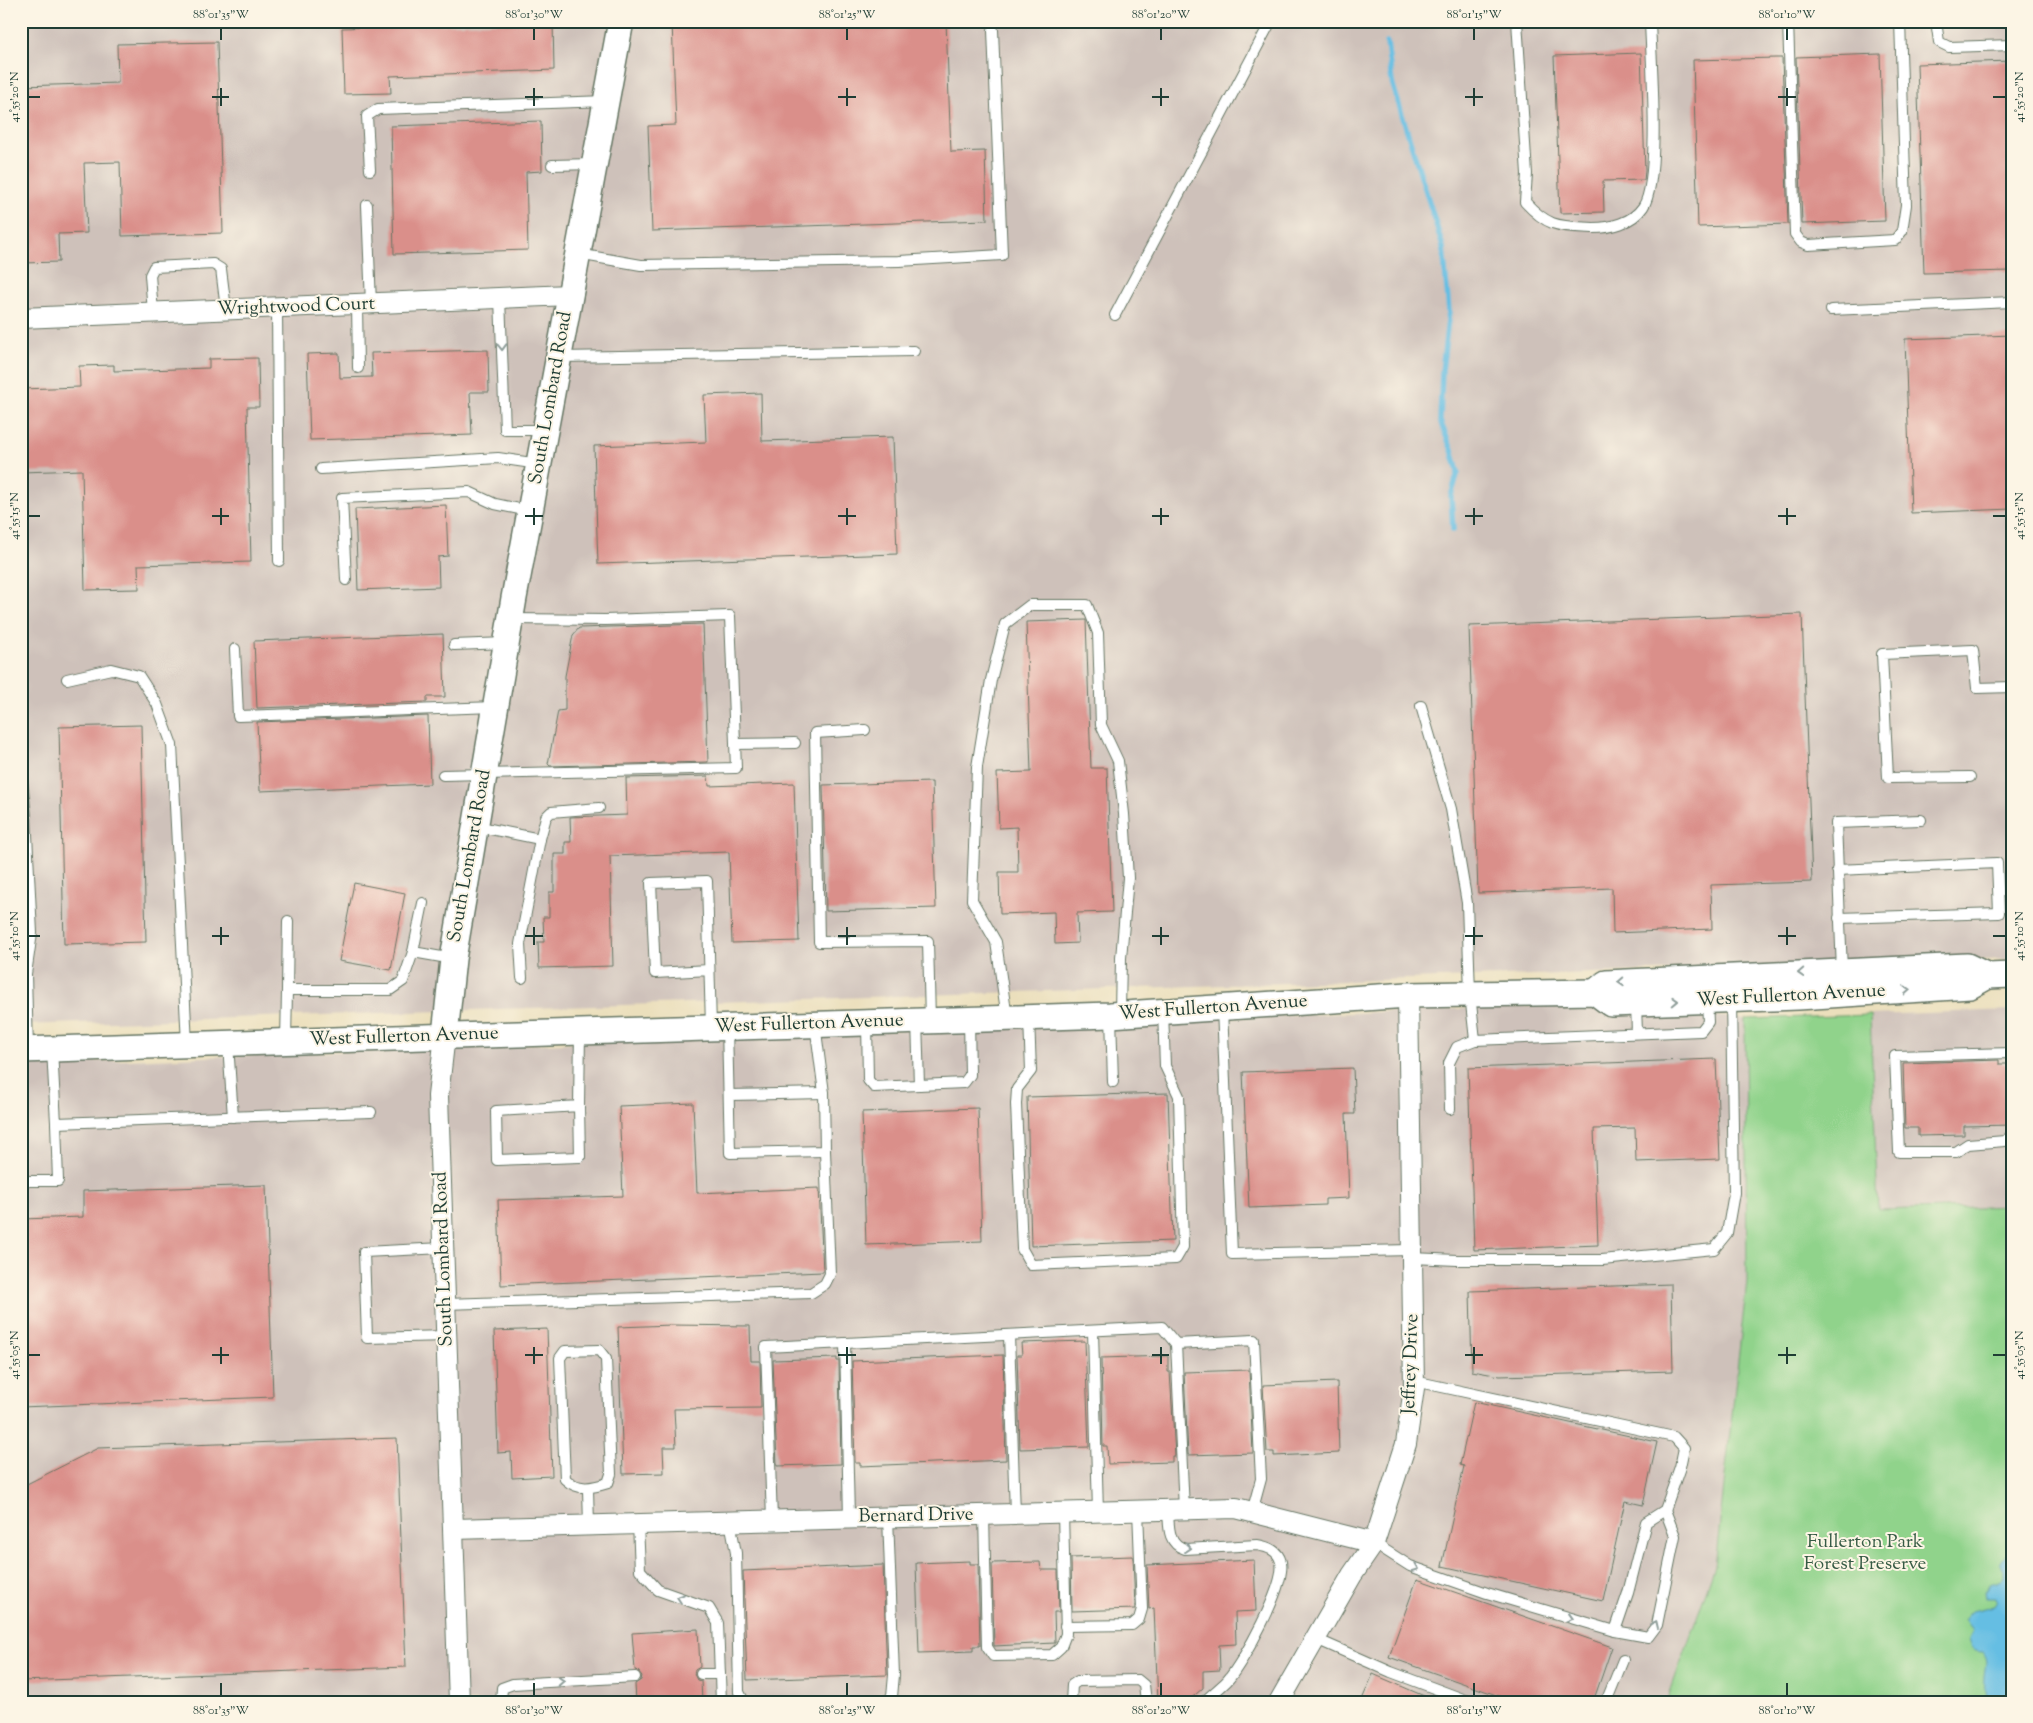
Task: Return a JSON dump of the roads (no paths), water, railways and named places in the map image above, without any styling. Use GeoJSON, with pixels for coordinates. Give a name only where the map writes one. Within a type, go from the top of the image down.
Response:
{"type":"FeatureCollection","features":[{"type":"Feature","properties":{"kind":"street","name":"South Lombard Road"},"geometry":{"type":"LineString","coordinates":[[459,1702],[438,1096],[453,959],[484,774],[530,511],[622,21]]}},
{"type":"Feature","properties":{"kind":"street","name":"Wrightwood Court"},"geometry":{"type":"LineString","coordinates":[[21,318],[570,296]]}},
{"type":"Feature","properties":{"kind":"street","name":"West Fullerton Avenue"},"geometry":{"type":"LineString","coordinates":[[1596,992],[1606,983],[1842,971],[1966,966],[2000,975]]}},
{"type":"Feature","properties":{"kind":"street","name":"West Fullerton Avenue"},"geometry":{"type":"LineString","coordinates":[[34,1049],[1115,1014],[1408,995],[1596,992],[1611,1004],[1719,1000],[1970,986],[2000,975]]}},
{"type":"Feature","properties":{"kind":"street","name":"Jeffrey Drive"},"geometry":{"type":"LineString","coordinates":[[1279,1702],[1352,1575],[1374,1543],[1406,1444],[1414,1381],[1408,995]]}},
{"type":"Feature","properties":{"kind":"street","name":"Bernard Drive"},"geometry":{"type":"LineString","coordinates":[[454,1529],[1236,1508],[1374,1543]]}},
{"type":"Feature","properties":{"kind":"lane"},"geometry":{"type":"LineString","coordinates":[[1116,315],[1271,21]]}},
{"type":"Feature","properties":{"kind":"lane"},"geometry":{"type":"LineString","coordinates":[[1517,21],[1527,174],[1525,202],[1539,217],[1558,226],[1597,228],[1628,222],[1644,206],[1650,188],[1654,135],[1650,21]]}},
{"type":"Feature","properties":{"kind":"lane"},"geometry":{"type":"LineString","coordinates":[[1788,21],[1795,234],[1801,242],[1808,245],[1895,240],[1902,231],[1906,206],[1900,21]]}},
{"type":"Feature","properties":{"kind":"lane"},"geometry":{"type":"LineString","coordinates":[[1936,21],[1939,42],[1949,47],[2012,46]]}},
{"type":"Feature","properties":{"kind":"lane"},"geometry":{"type":"LineString","coordinates":[[578,254],[641,265],[899,261],[1002,255],[993,30]]}},
{"type":"Feature","properties":{"kind":"lane"},"geometry":{"type":"LineString","coordinates":[[370,170],[366,116],[378,109],[606,101]]}},
{"type":"Feature","properties":{"kind":"lane"},"geometry":{"type":"LineString","coordinates":[[552,165],[595,164]]}},
{"type":"Feature","properties":{"kind":"lane"},"geometry":{"type":"LineString","coordinates":[[358,368],[364,304],[366,205]]}},
{"type":"Feature","properties":{"kind":"lane"},"geometry":{"type":"LineString","coordinates":[[153,312],[150,275],[154,267],[213,264],[221,269],[226,309]]}},
{"type":"Feature","properties":{"kind":"lane"},"geometry":{"type":"LineString","coordinates":[[500,298],[505,430],[545,430]]}},
{"type":"Feature","properties":{"kind":"lane"},"geometry":{"type":"LineString","coordinates":[[1831,310],[2012,302]]}},
{"type":"Feature","properties":{"kind":"lane"},"geometry":{"type":"LineString","coordinates":[[277,307],[279,561]]}},
{"type":"Feature","properties":{"kind":"lane"},"geometry":{"type":"LineString","coordinates":[[559,357],[914,351]]}},
{"type":"Feature","properties":{"kind":"lane"},"geometry":{"type":"LineString","coordinates":[[321,469],[498,458],[539,464]]}},
{"type":"Feature","properties":{"kind":"lane"},"geometry":{"type":"LineString","coordinates":[[346,580],[342,498],[469,492],[495,504],[530,511]]}},
{"type":"Feature","properties":{"kind":"lane"},"geometry":{"type":"LineString","coordinates":[[1112,1082],[1115,1014],[1127,869],[1118,761],[1101,725],[1098,633],[1087,605],[1030,605],[1005,624],[991,680],[977,767],[972,900],[996,942],[1031,1070],[1017,1089],[1016,1104],[1022,1249],[1031,1265],[1176,1259],[1183,1247],[1179,1096],[1165,1066],[1163,1011]]}},
{"type":"Feature","properties":{"kind":"lane"},"geometry":{"type":"LineString","coordinates":[[443,774],[736,768],[730,616],[605,620],[509,631],[454,645]]}},
{"type":"Feature","properties":{"kind":"lane"},"geometry":{"type":"LineString","coordinates":[[235,648],[238,716],[496,707]]}},
{"type":"Feature","properties":{"kind":"lane"},"geometry":{"type":"LineString","coordinates":[[1970,777],[1888,778],[1882,654],[1973,650],[1977,688],[2012,688]]}},
{"type":"Feature","properties":{"kind":"lane"},"geometry":{"type":"LineString","coordinates":[[67,679],[111,669],[139,676],[157,704],[172,745],[186,1044]]}},
{"type":"Feature","properties":{"kind":"lane"},"geometry":{"type":"LineString","coordinates":[[1421,706],[1451,809],[1457,840],[1467,904],[1470,994],[1475,1040]]}},
{"type":"Feature","properties":{"kind":"lane"},"geometry":{"type":"LineString","coordinates":[[865,730],[815,733],[819,942],[928,941],[919,1085]]}},
{"type":"Feature","properties":{"kind":"lane"},"geometry":{"type":"LineString","coordinates":[[735,744],[795,743]]}},
{"type":"Feature","properties":{"kind":"lane"},"geometry":{"type":"LineString","coordinates":[[21,772],[26,815],[32,933],[26,974],[34,1049],[56,1123],[58,1181],[21,1181]]}},
{"type":"Feature","properties":{"kind":"lane"},"geometry":{"type":"LineString","coordinates":[[522,978],[520,944],[546,817],[551,812],[599,808]]}},
{"type":"Feature","properties":{"kind":"lane"},"geometry":{"type":"LineString","coordinates":[[1842,971],[1836,823],[1921,820]]}},
{"type":"Feature","properties":{"kind":"lane"},"geometry":{"type":"LineString","coordinates":[[476,826],[540,839]]}},
{"type":"Feature","properties":{"kind":"lane"},"geometry":{"type":"LineString","coordinates":[[1837,870],[1997,863],[1999,912],[1839,918]]}},
{"type":"Feature","properties":{"kind":"lane"},"geometry":{"type":"LineString","coordinates":[[709,970],[655,973],[651,883],[707,881],[709,970],[729,1095],[730,1153],[825,1151]]}},
{"type":"Feature","properties":{"kind":"lane"},"geometry":{"type":"LineString","coordinates":[[287,990],[390,990],[403,981],[413,952],[423,904]]}},
{"type":"Feature","properties":{"kind":"lane"},"geometry":{"type":"LineString","coordinates":[[286,1041],[288,921]]}},
{"type":"Feature","properties":{"kind":"lane"},"geometry":{"type":"LineString","coordinates":[[413,952],[453,959]]}},
{"type":"Feature","properties":{"kind":"lane"},"geometry":{"type":"LineString","coordinates":[[1450,1109],[1449,1063],[1456,1047],[1475,1040],[1701,1031],[1708,1022],[1719,1000]]}},
{"type":"Feature","properties":{"kind":"lane"},"geometry":{"type":"LineString","coordinates":[[1222,1007],[1232,1254],[1411,1254],[1456,1260],[1602,1260],[1714,1249],[1728,1233],[1734,1193],[1719,1000]]}},
{"type":"Feature","properties":{"kind":"lane"},"geometry":{"type":"LineString","coordinates":[[1636,1003],[1637,1033]]}},
{"type":"Feature","properties":{"kind":"lane"},"geometry":{"type":"LineString","coordinates":[[867,1022],[868,1080],[874,1086],[964,1084],[970,1075],[969,1019]]}},
{"type":"Feature","properties":{"kind":"lane"},"geometry":{"type":"LineString","coordinates":[[446,1304],[811,1293],[825,1284],[830,1274],[824,1094],[814,1024]]}},
{"type":"Feature","properties":{"kind":"lane"},"geometry":{"type":"LineString","coordinates":[[579,1106],[496,1111],[497,1160],[580,1157],[580,1031]]}},
{"type":"Feature","properties":{"kind":"lane"},"geometry":{"type":"LineString","coordinates":[[228,1043],[232,1117]]}},
{"type":"Feature","properties":{"kind":"lane"},"geometry":{"type":"LineString","coordinates":[[2012,1052],[1895,1056],[1899,1152],[1956,1152],[1968,1144],[2005,1142],[2012,1135]]}},
{"type":"Feature","properties":{"kind":"lane"},"geometry":{"type":"LineString","coordinates":[[729,1095],[824,1094]]}},
{"type":"Feature","properties":{"kind":"lane"},"geometry":{"type":"LineString","coordinates":[[56,1123],[372,1112]]}},
{"type":"Feature","properties":{"kind":"lane"},"geometry":{"type":"LineString","coordinates":[[443,1248],[364,1252],[366,1338],[447,1336]]}},
{"type":"Feature","properties":{"kind":"lane"},"geometry":{"type":"LineString","coordinates":[[772,1520],[766,1347],[1162,1327],[1176,1344],[1176,1510],[1172,1538],[1179,1547],[1185,1549],[1266,1546],[1276,1552],[1281,1562],[1280,1582],[1248,1648],[1227,1681],[1204,1702]]}},
{"type":"Feature","properties":{"kind":"lane"},"geometry":{"type":"LineString","coordinates":[[1093,1330],[1098,1512]]}},
{"type":"Feature","properties":{"kind":"lane"},"geometry":{"type":"LineString","coordinates":[[1009,1335],[1015,1514]]}},
{"type":"Feature","properties":{"kind":"lane"},"geometry":{"type":"LineString","coordinates":[[1176,1344],[1254,1340],[1261,1480],[1252,1512]]}},
{"type":"Feature","properties":{"kind":"lane"},"geometry":{"type":"LineString","coordinates":[[845,1343],[850,1518]]}},
{"type":"Feature","properties":{"kind":"lane"},"geometry":{"type":"LineString","coordinates":[[599,1350],[606,1359],[611,1474],[608,1483],[588,1489],[570,1484],[565,1479],[560,1358],[565,1351],[599,1350]]}},
{"type":"Feature","properties":{"kind":"lane"},"geometry":{"type":"LineString","coordinates":[[1414,1381],[1674,1437],[1684,1448],[1680,1467],[1665,1510],[1646,1522],[1628,1593],[1615,1631]]}},
{"type":"Feature","properties":{"kind":"lane"},"geometry":{"type":"LineString","coordinates":[[588,1489],[589,1525]]}},
{"type":"Feature","properties":{"kind":"lane"},"geometry":{"type":"LineString","coordinates":[[1374,1543],[1410,1566],[1487,1593],[1615,1631],[1648,1637],[1657,1625],[1675,1536],[1665,1510]]}},
{"type":"Feature","properties":{"kind":"lane"},"geometry":{"type":"LineString","coordinates":[[1065,1626],[1132,1625],[1139,1619],[1142,1609],[1138,1511]]}},
{"type":"Feature","properties":{"kind":"lane"},"geometry":{"type":"LineString","coordinates":[[984,1515],[987,1647],[993,1656],[1052,1655],[1061,1647],[1066,1634],[1063,1513]]}},
{"type":"Feature","properties":{"kind":"lane"},"geometry":{"type":"LineString","coordinates":[[879,1702],[886,1702],[892,1697],[894,1676],[888,1517]]}},
{"type":"Feature","properties":{"kind":"lane"},"geometry":{"type":"LineString","coordinates":[[730,1522],[736,1554],[739,1692],[744,1702]]}},
{"type":"Feature","properties":{"kind":"lane"},"geometry":{"type":"LineString","coordinates":[[638,1524],[640,1570],[658,1590],[709,1608],[718,1623],[721,1702]]}},
{"type":"Feature","properties":{"kind":"lane"},"geometry":{"type":"LineString","coordinates":[[1316,1639],[1391,1672],[1471,1702]]}},
{"type":"Feature","properties":{"kind":"lane"},"geometry":{"type":"LineString","coordinates":[[1606,1702],[1622,1660]]}},
{"type":"Feature","properties":{"kind":"lane"},"geometry":{"type":"LineString","coordinates":[[701,1674],[720,1674]]}},
{"type":"Feature","properties":{"kind":"lane"},"geometry":{"type":"LineString","coordinates":[[502,1702],[502,1688],[513,1684],[635,1677]]}},
{"type":"Feature","properties":{"kind":"lane"},"geometry":{"type":"LineString","coordinates":[[1071,1702],[1072,1686],[1078,1681],[1138,1680],[1144,1685],[1146,1702]]}},
{"type":"Feature","properties":{"kind":"water"},"geometry":{"type":"Polygon","coordinates":[[[2012,1546],[2012,1702],[1987,1702],[1985,1693],[1986,1657],[1982,1651],[1974,1650],[1971,1647],[1968,1639],[1972,1631],[1964,1620],[1972,1611],[1993,1606],[1996,1601],[1995,1598],[1986,1598],[1985,1592],[1989,1584],[1999,1581],[2004,1576],[2001,1562],[2012,1546]]]}},
{"type":"Feature","properties":{"kind":"waterway"},"geometry":{"type":"LineString","coordinates":[[1387,43],[1392,82],[1443,247],[1449,311],[1442,371],[1440,421],[1452,450],[1458,472],[1451,496],[1453,530]]}},
{"type":"Feature","properties":{"kind":"park label","name":"Fullerton Park Forest Preserve"},"geometry":{"type":"Point","coordinates":[1865,1553]}}]}
